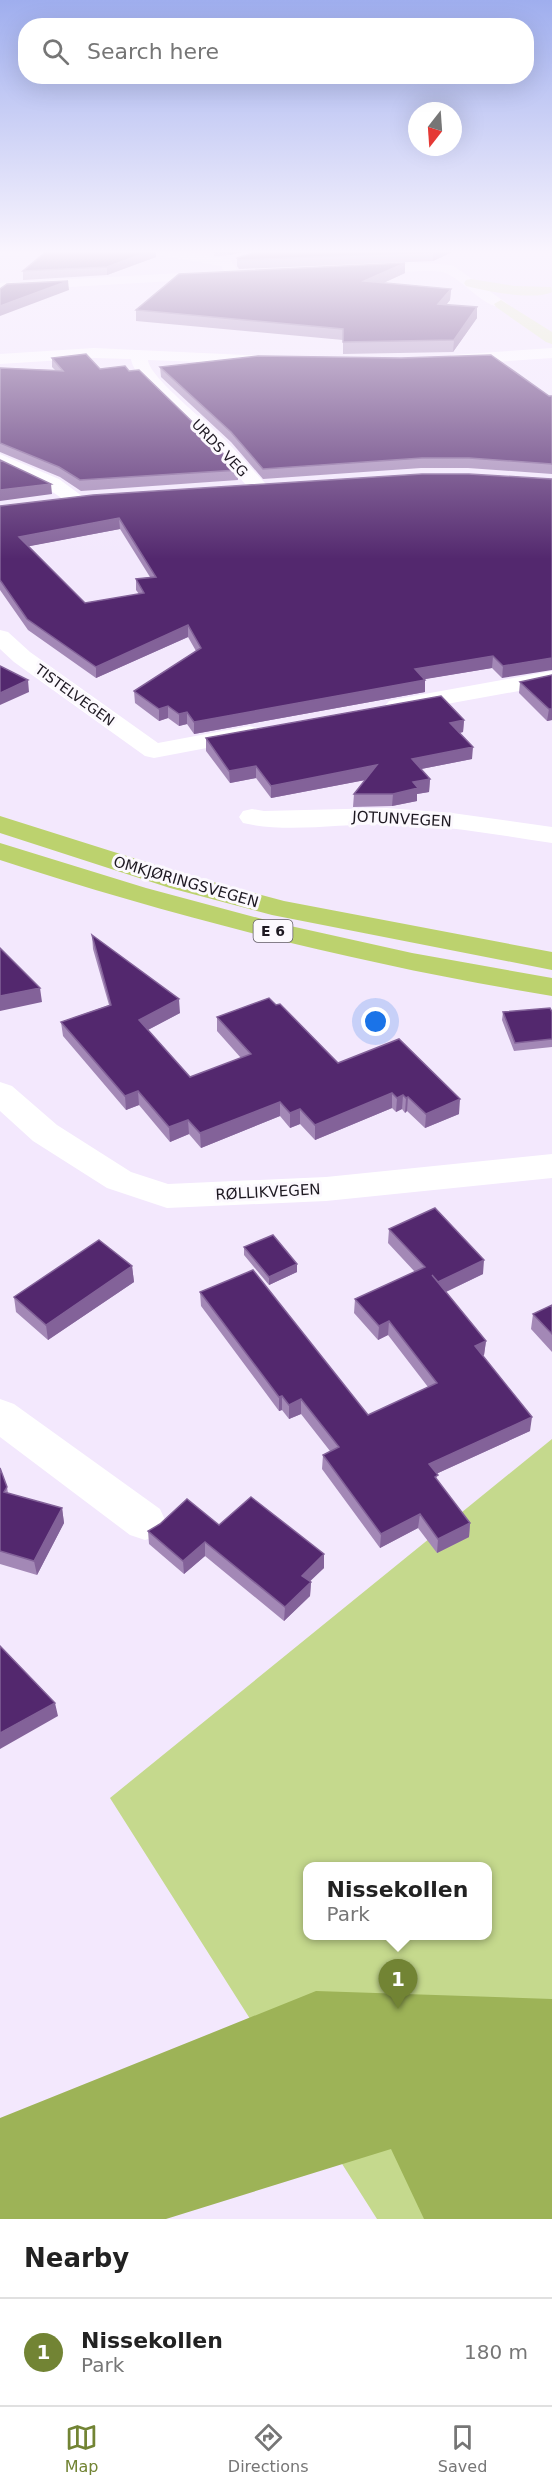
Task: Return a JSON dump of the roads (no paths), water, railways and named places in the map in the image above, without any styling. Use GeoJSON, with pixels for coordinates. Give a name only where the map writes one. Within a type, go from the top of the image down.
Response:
{"type":"FeatureCollection","features":[{"type":"Feature","properties":{"kind":"highway","name":"OMKJØRINGSVEGEN"},"geometry":{"type":"LineString","coordinates":[[0,824],[180,882],[282,909],[552,961]]}},
{"type":"Feature","properties":{"kind":"highway","name":"OMKJØRINGSVEGEN"},"geometry":{"type":"LineString","coordinates":[[0,851],[60,871],[267,930],[381,956],[552,987]]}},
{"type":"Feature","properties":{"kind":"street"},"geometry":{"type":"LineString","coordinates":[[0,359],[65,353],[304,360]]}},
{"type":"Feature","properties":{"kind":"street"},"geometry":{"type":"LineString","coordinates":[[433,361],[507,358],[552,353]]}},
{"type":"Feature","properties":{"kind":"street","name":"URDS VEG"},"geometry":{"type":"LineString","coordinates":[[140,355],[140,365],[156,385],[218,443],[258,487]]}},
{"type":"Feature","properties":{"kind":"street"},"geometry":{"type":"LineString","coordinates":[[0,460],[85,498],[45,502]]}},
{"type":"Feature","properties":{"kind":"street"},"geometry":{"type":"LineString","coordinates":[[235,489],[279,485]]}},
{"type":"Feature","properties":{"kind":"street","name":"TISTELVEGEN"},"geometry":{"type":"LineString","coordinates":[[0,637],[31,663],[154,751],[277,728]]}},
{"type":"Feature","properties":{"kind":"street"},"geometry":{"type":"LineString","coordinates":[[378,710],[552,678]]}},
{"type":"Feature","properties":{"kind":"street","name":"JOTUNVEGEN"},"geometry":{"type":"LineString","coordinates":[[252,817],[264,819],[340,815],[396,817],[452,821],[552,835]]}},
{"type":"Feature","properties":{"kind":"street","name":"RØLLIKVEGEN"},"geometry":{"type":"LineString","coordinates":[[3,1104],[119,1180],[167,1196],[326,1189],[552,1166]]}},
{"type":"Feature","properties":{"kind":"street"},"geometry":{"type":"LineString","coordinates":[[0,1415],[145,1522]]}},
{"type":"Feature","properties":{"kind":"place","name":"Nissekollen"},"geometry":{"type":"Point","coordinates":[398,2009]}}]}
